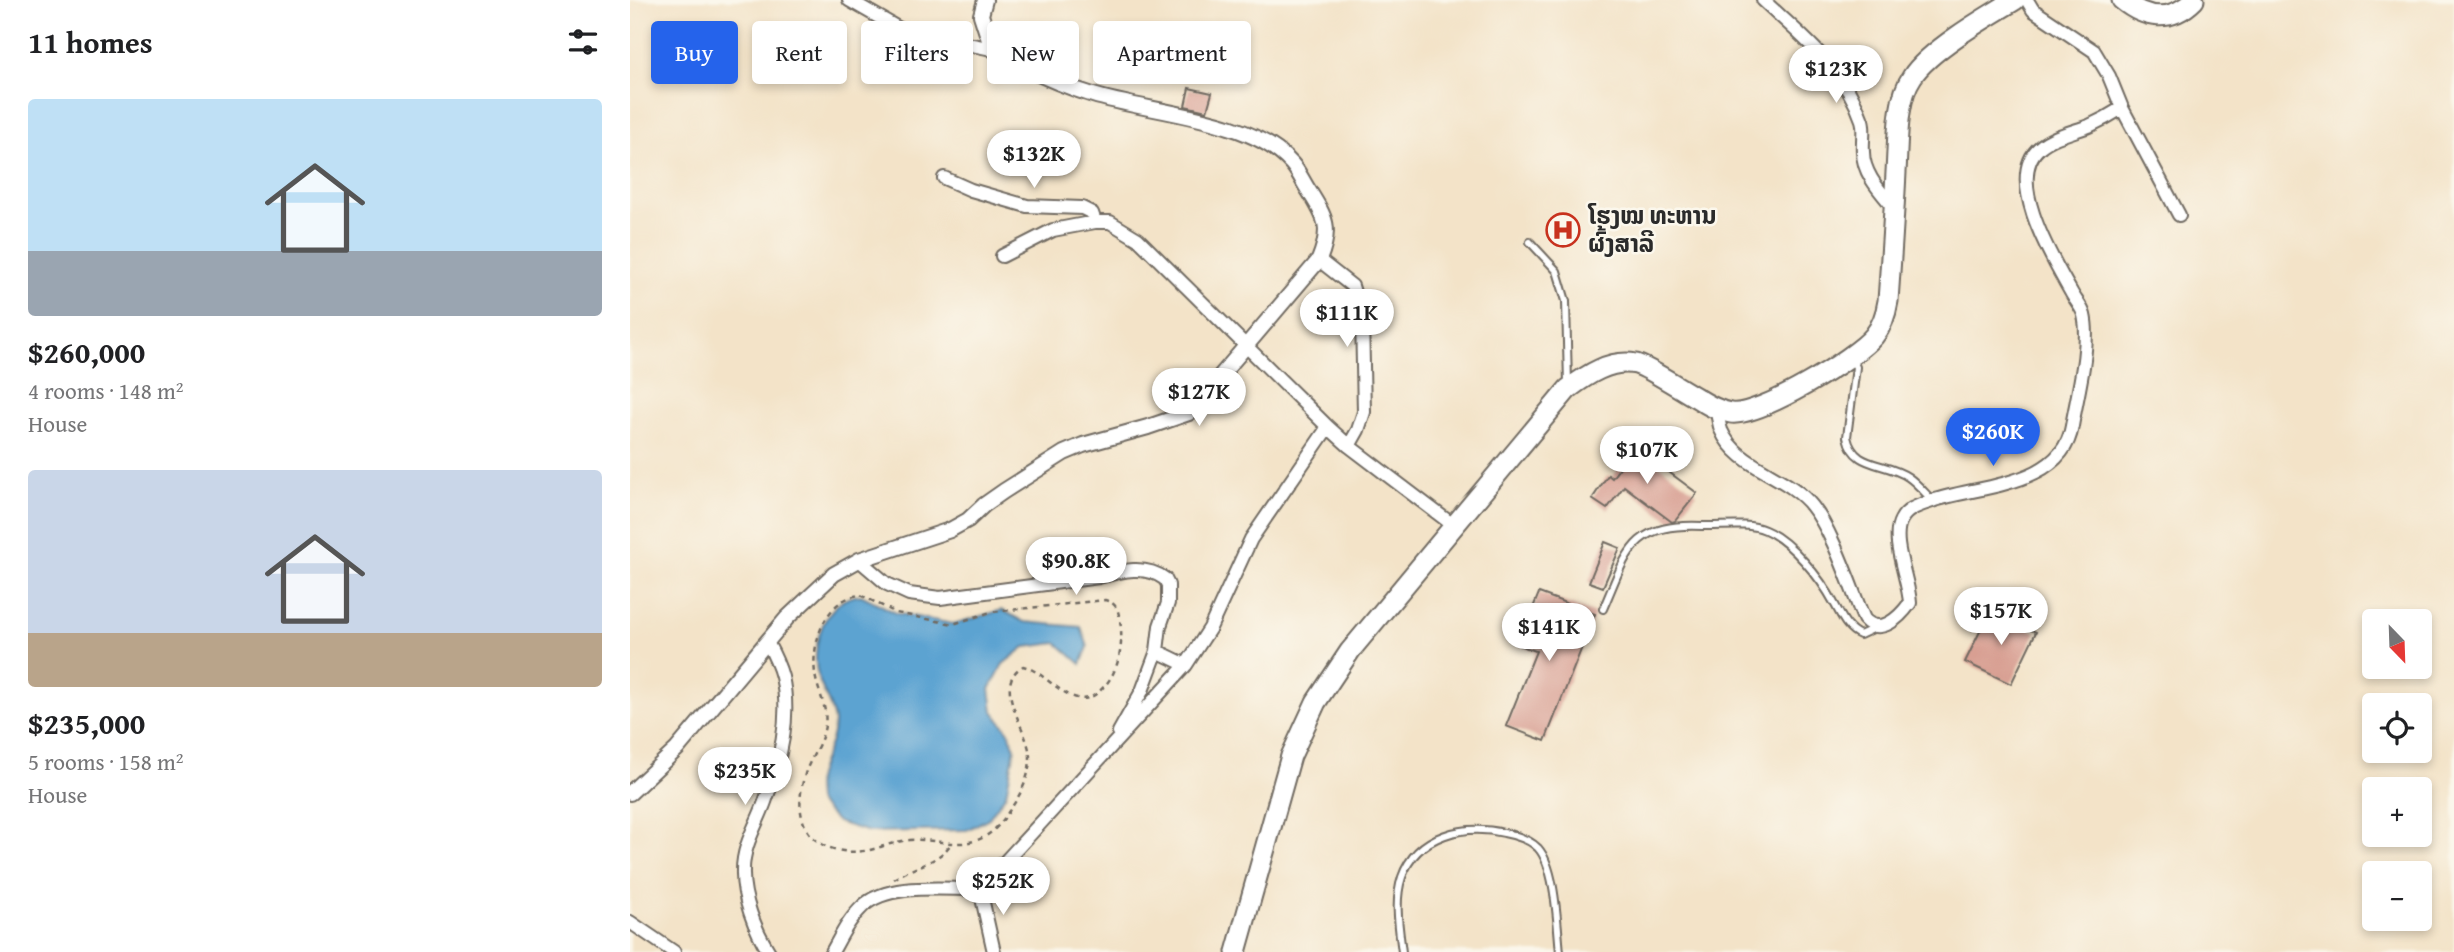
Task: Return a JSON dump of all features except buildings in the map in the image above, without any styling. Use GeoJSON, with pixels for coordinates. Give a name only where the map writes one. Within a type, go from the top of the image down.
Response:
{"type":"FeatureCollection","features":[{"type":"Feature","properties":{"kind":"highway"},"geometry":{"type":"LineString","coordinates":[[1236,952],[1292,756],[1316,702],[1350,651],[1452,525],[1568,389],[1588,373],[1612,365],[1637,364],[1716,409],[1731,413],[1753,411],[1785,396],[1850,356],[1875,334],[1886,312],[1899,128],[1906,88],[1912,77],[1931,57],[2015,0]]}},
{"type":"Feature","properties":{"kind":"highway"},"geometry":{"type":"LineString","coordinates":[[2122,0],[2141,13],[2166,17],[2194,0]]}},
{"type":"Feature","properties":{"kind":"street"},"geometry":{"type":"LineString","coordinates":[[849,0],[904,31],[987,47]]}},
{"type":"Feature","properties":{"kind":"street"},"geometry":{"type":"LineString","coordinates":[[985,0],[981,15],[987,33]]}},
{"type":"Feature","properties":{"kind":"street"},"geometry":{"type":"LineString","coordinates":[[1763,0],[1825,59],[1846,87],[1863,122],[1863,157],[1872,181],[1894,208]]}},
{"type":"Feature","properties":{"kind":"street"},"geometry":{"type":"LineString","coordinates":[[2027,0],[2034,10],[2094,51],[2179,215]]}},
{"type":"Feature","properties":{"kind":"street"},"geometry":{"type":"LineString","coordinates":[[630,793],[677,749],[787,618],[834,574],[859,560],[950,530],[1064,453],[1189,413],[1319,260],[1327,233],[1321,210],[1290,162],[1271,147],[1251,135],[1212,123],[1094,95],[1063,84]]}},
{"type":"Feature","properties":{"kind":"street"},"geometry":{"type":"LineString","coordinates":[[1716,409],[1722,431],[1731,444],[1748,460],[1794,488],[1811,505],[1822,522],[1869,625],[1878,627],[1901,615],[1910,603],[1897,538],[1901,520],[1913,508],[1959,492],[2022,479],[2045,468],[2061,454],[2071,434],[2087,337],[2084,313],[2036,225],[2027,188],[2027,166],[2040,146],[2122,108]]}},
{"type":"Feature","properties":{"kind":"street"},"geometry":{"type":"LineString","coordinates":[[944,178],[971,190],[1027,206],[1083,208],[1091,213],[1095,222]]}},
{"type":"Feature","properties":{"kind":"street"},"geometry":{"type":"LineString","coordinates":[[1002,256],[1053,230],[1110,222],[1138,239],[1349,446],[1452,525]]}},
{"type":"Feature","properties":{"kind":"street"},"geometry":{"type":"LineString","coordinates":[[1319,260],[1352,286],[1362,318],[1364,412],[1349,446]]}},
{"type":"Feature","properties":{"kind":"street"},"geometry":{"type":"LineString","coordinates":[[832,952],[848,924],[864,905],[882,894],[903,890],[980,889],[1186,665],[1210,628],[1251,539],[1328,427]]}},
{"type":"Feature","properties":{"kind":"street"},"geometry":{"type":"LineString","coordinates":[[859,560],[887,584],[909,594],[940,598],[1140,569],[1152,571],[1165,579],[1169,594],[1160,626],[1157,651],[1142,691],[1110,749]]}},
{"type":"Feature","properties":{"kind":"street"},"geometry":{"type":"LineString","coordinates":[[767,642],[782,677],[785,712],[780,752],[767,798],[746,846],[743,871],[759,937],[769,952]]}},
{"type":"Feature","properties":{"kind":"street"},"geometry":{"type":"LineString","coordinates":[[1157,651],[1186,665]]}},
{"type":"Feature","properties":{"kind":"street"},"geometry":{"type":"LineString","coordinates":[[980,889],[994,952]]}},
{"type":"Feature","properties":{"kind":"street"},"geometry":{"type":"LineString","coordinates":[[630,922],[674,952]]}},
{"type":"Feature","properties":{"kind":"lane"},"geometry":{"type":"LineString","coordinates":[[1530,242],[1557,271],[1566,301],[1568,389]]}},
{"type":"Feature","properties":{"kind":"lane"},"geometry":{"type":"LineString","coordinates":[[1850,356],[1856,367],[1847,437],[1850,449],[1855,456],[1911,479],[1933,501]]}},
{"type":"Feature","properties":{"kind":"lane"},"geometry":{"type":"LineString","coordinates":[[1604,609],[1625,557],[1648,533],[1675,525],[1745,526],[1764,530],[1782,540],[1806,564],[1830,595],[1853,632],[1860,635],[1878,627]]}},
{"type":"Feature","properties":{"kind":"lane"},"geometry":{"type":"LineString","coordinates":[[1402,952],[1397,906],[1402,877],[1415,856],[1430,841],[1453,831],[1485,828],[1518,836],[1538,848],[1548,867],[1560,952]]}},
{"type":"Feature","properties":{"kind":"path"},"geometry":{"type":"LineString","coordinates":[[861,595],[896,613],[953,624],[1002,610],[1105,600],[1112,602],[1118,609],[1123,639],[1121,655],[1102,688],[1091,697],[1081,700],[1071,697],[1033,669],[1023,666],[1013,671],[1009,680],[1009,692],[1030,758],[1027,777],[1018,798],[1002,823],[990,834],[976,841],[952,842],[907,840],[860,852],[839,850],[818,842],[810,835],[800,808],[805,773],[825,727],[825,711],[814,673],[817,646],[824,621],[835,605],[852,596],[861,595]]}},
{"type":"Feature","properties":{"kind":"path"},"geometry":{"type":"LineString","coordinates":[[889,882],[939,857],[947,851],[952,842]]}},
{"type":"Feature","properties":{"kind":"water"},"geometry":{"type":"Polygon","coordinates":[[[861,595],[896,613],[953,624],[1002,610],[1024,622],[1081,627],[1088,647],[1081,664],[1057,643],[1025,647],[1003,664],[990,689],[993,711],[1009,732],[1015,748],[1006,794],[989,818],[967,830],[869,832],[837,822],[817,801],[816,782],[832,737],[834,722],[818,676],[816,651],[829,613],[848,598],[861,595]]]}},
{"type":"Feature","properties":{"kind":"place","name":"ໂຮງໝ ທະຫານ ຜົ້ງສາລີ"},"geometry":{"type":"Point","coordinates":[1563,230]}}]}
